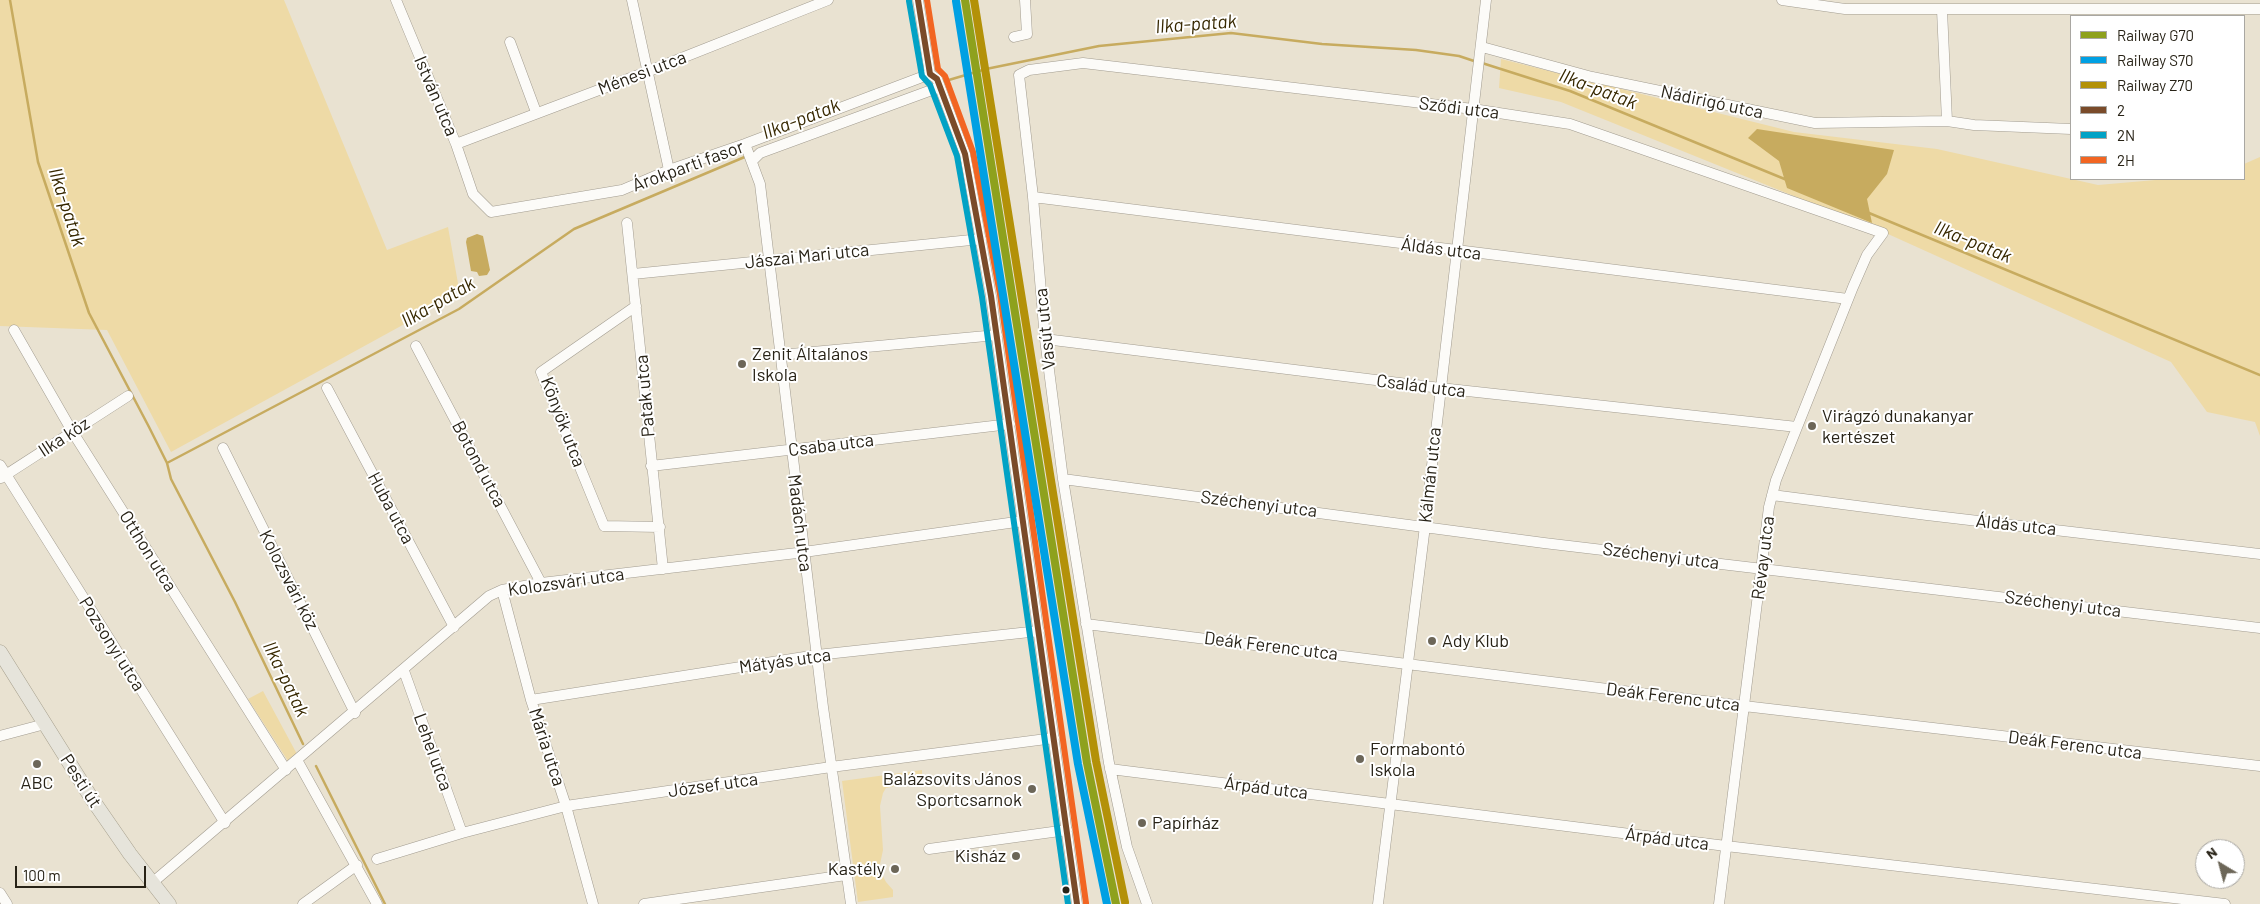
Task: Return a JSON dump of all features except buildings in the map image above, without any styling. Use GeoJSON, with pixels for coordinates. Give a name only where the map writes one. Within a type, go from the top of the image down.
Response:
{"type":"FeatureCollection","features":[{"type":"Feature","properties":{"kind":"main road","name":"Pesti út"},"geometry":{"type":"LineString","coordinates":[[0,652],[92,799],[169,904]]}},
{"type":"Feature","properties":{"kind":"street","name":"István utca"},"geometry":{"type":"LineString","coordinates":[[396,0],[456,144],[473,194]]}},
{"type":"Feature","properties":{"kind":"street"},"geometry":{"type":"LineString","coordinates":[[632,0],[669,170]]}},
{"type":"Feature","properties":{"kind":"street","name":"Ménesi utca"},"geometry":{"type":"LineString","coordinates":[[456,144],[828,0]]}},
{"type":"Feature","properties":{"kind":"street"},"geometry":{"type":"LineString","coordinates":[[918,0],[937,82],[966,154],[997,335],[1054,738],[1081,903]]}},
{"type":"Feature","properties":{"kind":"street"},"geometry":{"type":"LineString","coordinates":[[1014,37],[1026,34],[1025,0]]}},
{"type":"Feature","properties":{"kind":"street","name":"Kálmán utca"},"geometry":{"type":"LineString","coordinates":[[1378,904],[1425,526],[1475,79],[1481,52],[1486,0]]}},
{"type":"Feature","properties":{"kind":"street"},"geometry":{"type":"LineString","coordinates":[[1782,0],[1942,10],[2260,9]]}},
{"type":"Feature","properties":{"kind":"street"},"geometry":{"type":"LineString","coordinates":[[1942,10],[1947,121]]}},
{"type":"Feature","properties":{"kind":"street"},"geometry":{"type":"LineString","coordinates":[[510,42],[536,112]]}},
{"type":"Feature","properties":{"kind":"street","name":"Nádirigó utca"},"geometry":{"type":"LineString","coordinates":[[1481,52],[1815,123],[1947,121],[1974,125],[2070,129]]}},
{"type":"Feature","properties":{"kind":"street","name":"Sződi utca"},"geometry":{"type":"LineString","coordinates":[[1019,75],[1029,70],[1082,63],[1473,109],[1570,124],[1883,233]]}},
{"type":"Feature","properties":{"kind":"street","name":"Vasút utca"},"geometry":{"type":"LineString","coordinates":[[1019,75],[1033,197],[1045,339],[1063,479],[1110,768],[1127,847],[1147,904]]}},
{"type":"Feature","properties":{"kind":"street","name":"Árokparti fasor"},"geometry":{"type":"LineString","coordinates":[[749,153],[760,153],[937,82]]}},
{"type":"Feature","properties":{"kind":"street","name":"Árokparti fasor"},"geometry":{"type":"LineString","coordinates":[[473,194],[491,212],[622,190],[669,170],[749,153],[937,82]]}},
{"type":"Feature","properties":{"kind":"street","name":"Madách utca"},"geometry":{"type":"LineString","coordinates":[[749,153],[760,184],[831,767],[851,904]]}},
{"type":"Feature","properties":{"kind":"street","name":"Áldás utca"},"geometry":{"type":"LineString","coordinates":[[1033,197],[1848,299]]}},
{"type":"Feature","properties":{"kind":"street","name":"Patak utca"},"geometry":{"type":"LineString","coordinates":[[627,223],[663,569]]}},
{"type":"Feature","properties":{"kind":"street","name":"Révay utca"},"geometry":{"type":"LineString","coordinates":[[1719,904],[1769,507],[1797,427],[1848,299],[1867,255],[1883,233]]}},
{"type":"Feature","properties":{"kind":"street","name":"Jászai Mari utca"},"geometry":{"type":"LineString","coordinates":[[633,274],[981,239]]}},
{"type":"Feature","properties":{"kind":"street","name":"Könyök utca"},"geometry":{"type":"LineString","coordinates":[[636,306],[541,372],[604,526],[660,527]]}},
{"type":"Feature","properties":{"kind":"street","name":"Otthon utca"},"geometry":{"type":"LineString","coordinates":[[14,330],[72,431],[286,770]]}},
{"type":"Feature","properties":{"kind":"street"},"geometry":{"type":"LineString","coordinates":[[780,355],[997,335]]}},
{"type":"Feature","properties":{"kind":"street","name":"Család utca"},"geometry":{"type":"LineString","coordinates":[[1045,339],[1440,388],[1797,427]]}},
{"type":"Feature","properties":{"kind":"street","name":"Botond utca"},"geometry":{"type":"LineString","coordinates":[[416,346],[541,583]]}},
{"type":"Feature","properties":{"kind":"street","name":"Huba utca"},"geometry":{"type":"LineString","coordinates":[[328,388],[454,627]]}},
{"type":"Feature","properties":{"kind":"street","name":"Ilka köz"},"geometry":{"type":"LineString","coordinates":[[3,477],[128,396]]}},
{"type":"Feature","properties":{"kind":"street","name":"Csaba utca"},"geometry":{"type":"LineString","coordinates":[[651,466],[1010,424]]}},
{"type":"Feature","properties":{"kind":"street","name":"Kolozsvári köz"},"geometry":{"type":"LineString","coordinates":[[223,448],[355,712]]}},
{"type":"Feature","properties":{"kind":"street","name":"Pozsonyi utca"},"geometry":{"type":"LineString","coordinates":[[0,465],[3,477],[225,823]]}},
{"type":"Feature","properties":{"kind":"street","name":"Széchenyi utca"},"geometry":{"type":"LineString","coordinates":[[1063,479],[1544,543],[2260,628]]}},
{"type":"Feature","properties":{"kind":"street","name":"Áldás utca"},"geometry":{"type":"LineString","coordinates":[[1772,495],[2260,554]]}},
{"type":"Feature","properties":{"kind":"street","name":"Kolozsvári utca"},"geometry":{"type":"LineString","coordinates":[[152,883],[404,671],[489,596],[502,590],[541,583],[804,552],[1023,521]]}},
{"type":"Feature","properties":{"kind":"street","name":"Mária utca"},"geometry":{"type":"LineString","coordinates":[[502,590],[531,700],[566,806],[593,904]]}},
{"type":"Feature","properties":{"kind":"street","name":"Deák Ferenc utca"},"geometry":{"type":"LineString","coordinates":[[1086,624],[1744,706],[2260,766]]}},
{"type":"Feature","properties":{"kind":"street","name":"Mátyás utca"},"geometry":{"type":"LineString","coordinates":[[531,700],[817,655],[1039,630]]}},
{"type":"Feature","properties":{"kind":"street","name":"Lehel utca"},"geometry":{"type":"LineString","coordinates":[[404,671],[462,833]]}},
{"type":"Feature","properties":{"kind":"street"},"geometry":{"type":"LineString","coordinates":[[0,736],[45,724]]}},
{"type":"Feature","properties":{"kind":"street","name":"József utca"},"geometry":{"type":"LineString","coordinates":[[377,859],[462,833],[566,806],[831,767],[1054,738]]}},
{"type":"Feature","properties":{"kind":"street"},"geometry":{"type":"LineString","coordinates":[[301,758],[377,904]]}},
{"type":"Feature","properties":{"kind":"street","name":"Árpád utca"},"geometry":{"type":"LineString","coordinates":[[1110,768],[1726,846],[2225,904]]}},
{"type":"Feature","properties":{"kind":"street"},"geometry":{"type":"LineString","coordinates":[[929,849],[1068,830]]}},
{"type":"Feature","properties":{"kind":"street"},"geometry":{"type":"LineString","coordinates":[[304,904],[357,865]]}},
{"type":"Feature","properties":{"kind":"street"},"geometry":{"type":"LineString","coordinates":[[644,904],[846,875]]}},
{"type":"Feature","properties":{"kind":"street"},"geometry":{"type":"LineString","coordinates":[[0,893],[7,904]]}},
{"type":"Feature","properties":{"kind":"shaded area"},"geometry":{"type":"Polygon","coordinates":[[[0,0],[284,0],[387,250],[448,227],[459,289],[452,298],[171,452],[107,330],[0,326],[0,0]]]}},
{"type":"Feature","properties":{"kind":"shaded area"},"geometry":{"type":"Polygon","coordinates":[[[1501,59],[1794,132],[1937,149],[2098,185],[2156,180],[2245,180],[2245,164],[2260,157],[2260,436],[2255,422],[2207,412],[2171,362],[1888,234],[1561,102],[1499,88],[1501,59]]]}},
{"type":"Feature","properties":{"kind":"shaded area"},"geometry":{"type":"Polygon","coordinates":[[[1757,129],[1894,150],[1887,174],[1867,199],[1872,223],[1787,188],[1779,161],[1748,138],[1757,129]]]}},
{"type":"Feature","properties":{"kind":"shaded area"},"geometry":{"type":"Polygon","coordinates":[[[477,234],[483,236],[490,270],[487,275],[479,276],[477,272],[471,271],[466,242],[467,238],[477,234]]]}},
{"type":"Feature","properties":{"kind":"shaded area"},"geometry":{"type":"Polygon","coordinates":[[[263,691],[298,756],[288,761],[248,699],[263,691]]]}},
{"type":"Feature","properties":{"kind":"shaded area"},"geometry":{"type":"Polygon","coordinates":[[[922,770],[922,777],[886,788],[880,806],[883,850],[879,869],[893,890],[893,897],[858,902],[842,781],[922,770]]]}},
{"type":"Feature","properties":{"kind":"waterway","name":"Ilka-patak"},"geometry":{"type":"LineString","coordinates":[[10,0],[38,162],[89,313],[167,463],[171,479],[235,602],[303,744]]}},
{"type":"Feature","properties":{"kind":"waterway","name":"Ilka-patak"},"geometry":{"type":"LineString","coordinates":[[942,82],[986,69],[1099,46],[1231,33],[1322,44],[1416,50],[1459,56],[1477,62]]}},
{"type":"Feature","properties":{"kind":"waterway","name":"Ilka-patak"},"geometry":{"type":"LineString","coordinates":[[1482,63],[1570,91],[1787,180]]}},
{"type":"Feature","properties":{"kind":"waterway","name":"Ilka-patak"},"geometry":{"type":"LineString","coordinates":[[167,463],[459,309],[574,229],[747,156]]}},
{"type":"Feature","properties":{"kind":"waterway","name":"Ilka-patak"},"geometry":{"type":"LineString","coordinates":[[1869,213],[2260,375]]}},
{"type":"Feature","properties":{"kind":"waterway","name":"Ilka-patak"},"geometry":{"type":"LineString","coordinates":[[316,766],[385,904]]}},
{"type":"Feature","properties":{"kind":"rail line","name":"G70"},"geometry":{"type":"LineString","coordinates":[[965,0],[1087,763],[1116,904]]}},
{"type":"Feature","properties":{"kind":"rail line","name":"Z70"},"geometry":{"type":"LineString","coordinates":[[974,0],[1096,761],[1125,902]]}},
{"type":"Feature","properties":{"kind":"rail line","name":"S70"},"geometry":{"type":"LineString","coordinates":[[956,1],[1078,764],[1107,904]]}},
{"type":"Feature","properties":{"kind":"transit line","name":"2"},"geometry":{"type":"LineString","coordinates":[[918,0],[930,74],[937,79],[965,154],[991,296],[1077,904]]}},
{"type":"Feature","properties":{"kind":"transit line","name":"2H"},"geometry":{"type":"LineString","coordinates":[[927,0],[938,69],[945,76],[973,152],[1000,294],[1086,903]]}},
{"type":"Feature","properties":{"kind":"transit line","name":"2N"},"geometry":{"type":"LineString","coordinates":[[909,1],[922,76],[930,85],[957,156],[982,297],[1068,904]]}},
{"type":"Feature","properties":{"kind":"place","name":"Zenit Általános Iskola"},"geometry":{"type":"Point","coordinates":[742,364]}},
{"type":"Feature","properties":{"kind":"place","name":"Virágzó dunakanyar kertészet"},"geometry":{"type":"Point","coordinates":[1812,426]}},
{"type":"Feature","properties":{"kind":"place","name":"Ady Klub"},"geometry":{"type":"Point","coordinates":[1432,641]}},
{"type":"Feature","properties":{"kind":"place","name":"Formabontó Iskola"},"geometry":{"type":"Point","coordinates":[1360,759]}},
{"type":"Feature","properties":{"kind":"place","name":"ABC"},"geometry":{"type":"Point","coordinates":[37,764]}},
{"type":"Feature","properties":{"kind":"place","name":"Balázsovits János Sportcsarnok"},"geometry":{"type":"Point","coordinates":[1032,789]}},
{"type":"Feature","properties":{"kind":"place","name":"Papírház"},"geometry":{"type":"Point","coordinates":[1142,823]}},
{"type":"Feature","properties":{"kind":"place","name":"Kisház"},"geometry":{"type":"Point","coordinates":[1016,856]}},
{"type":"Feature","properties":{"kind":"place","name":"Kastély"},"geometry":{"type":"Point","coordinates":[895,869]}}]}
